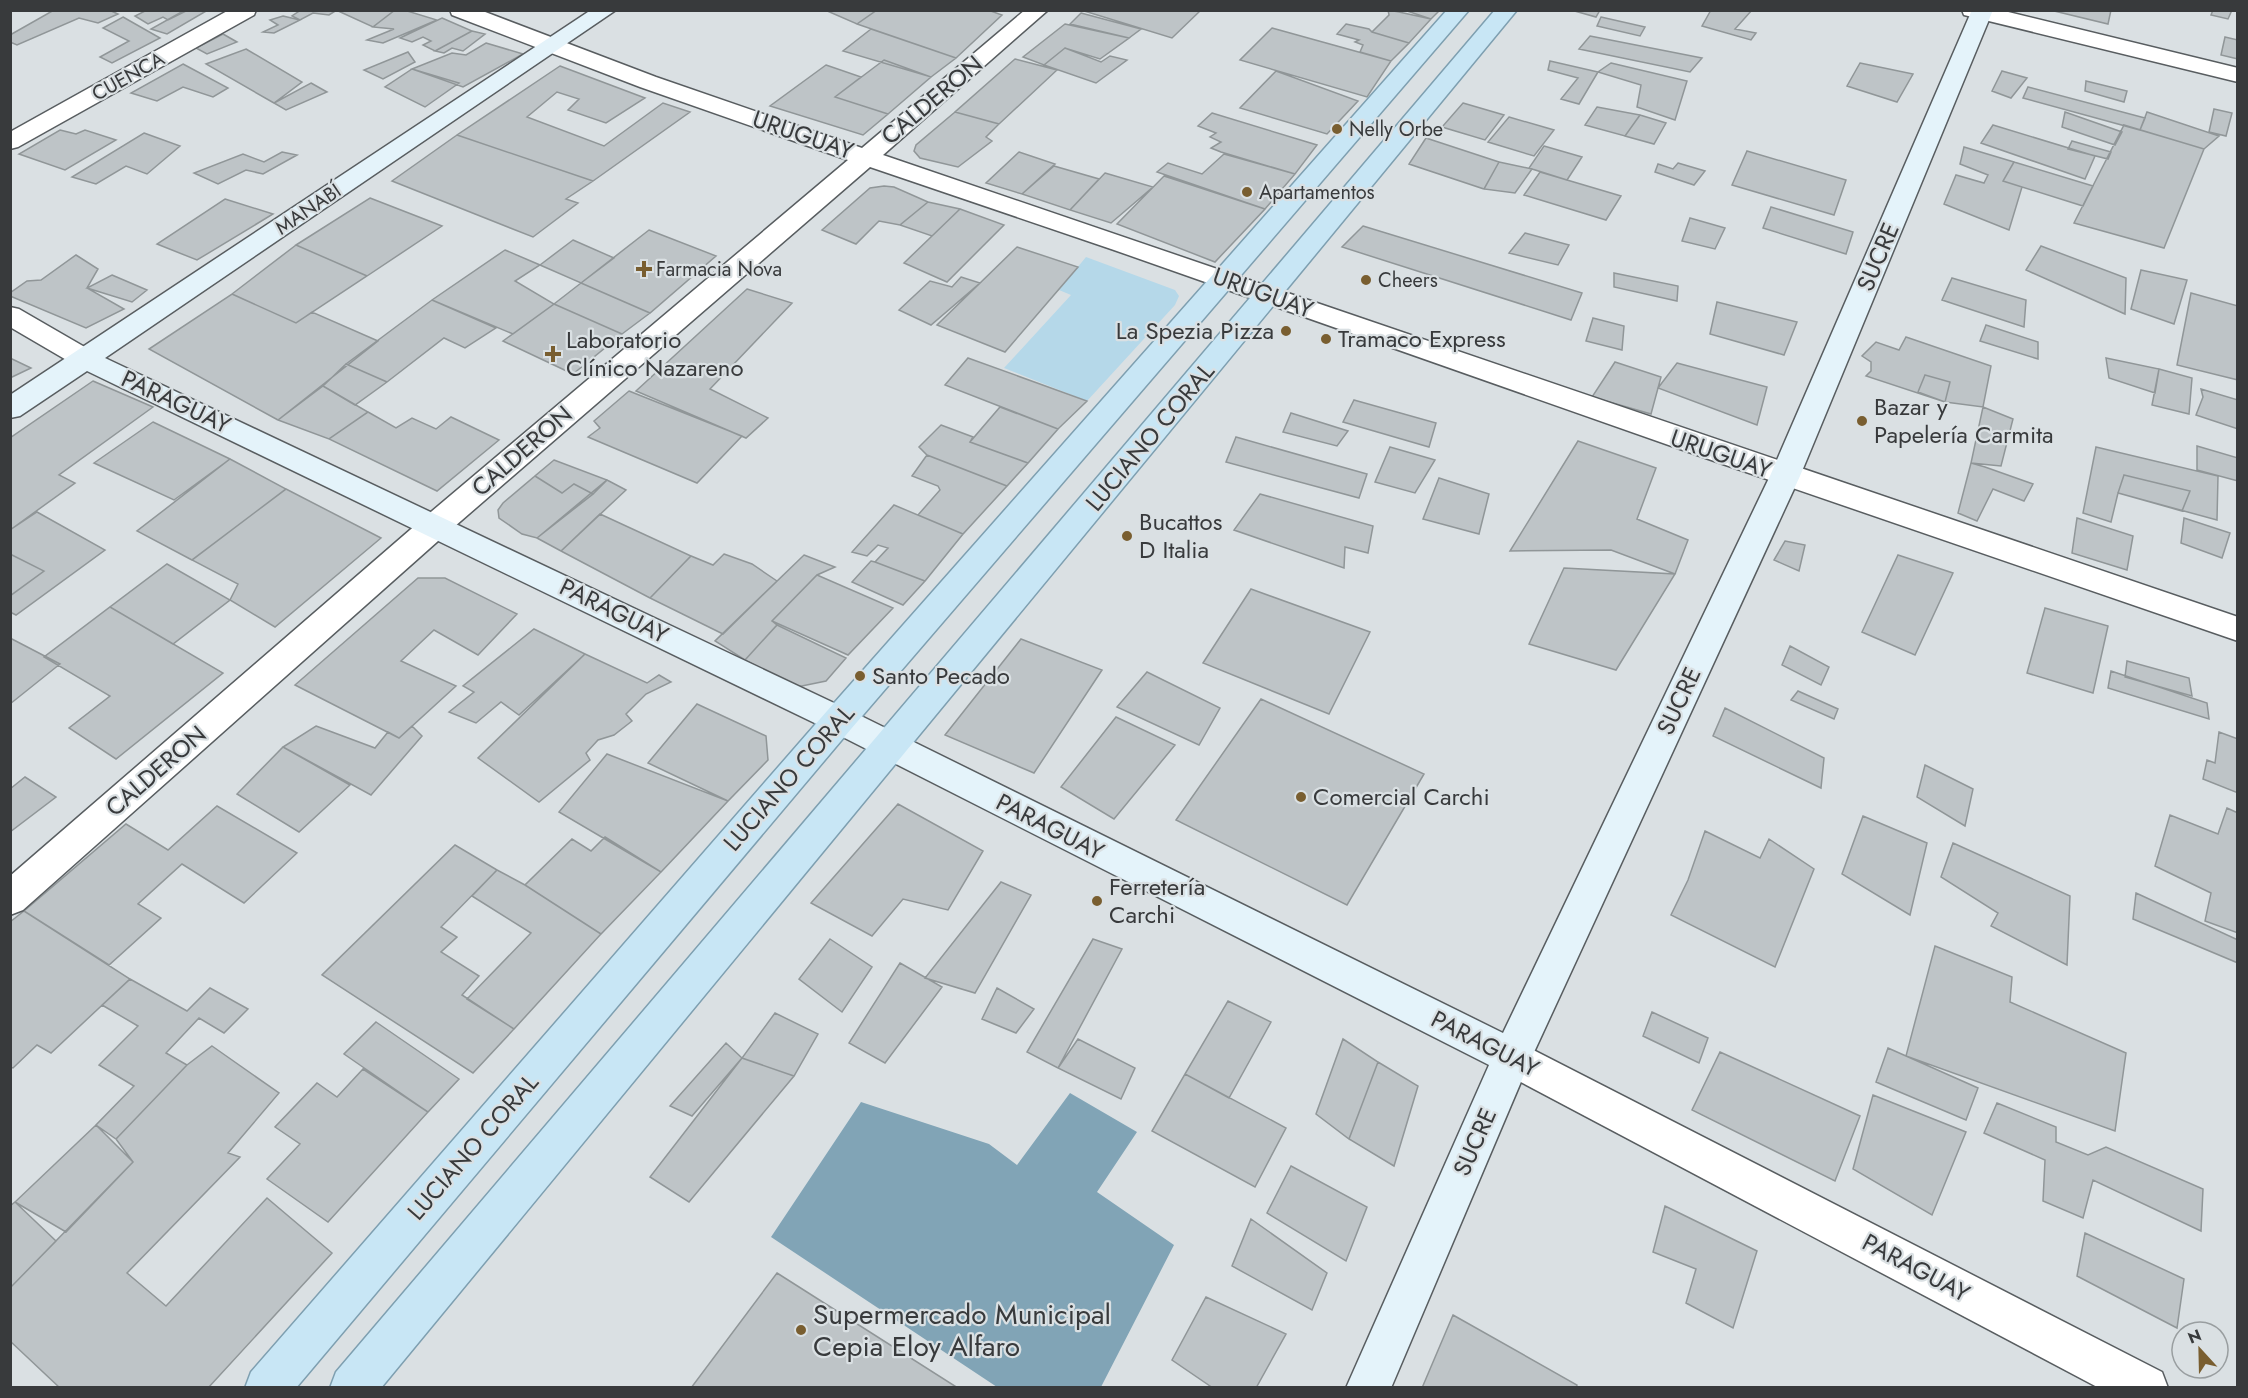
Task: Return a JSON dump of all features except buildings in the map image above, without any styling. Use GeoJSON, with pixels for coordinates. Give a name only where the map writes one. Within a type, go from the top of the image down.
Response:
{"type":"FeatureCollection","features":[{"type":"Feature","properties":{"kind":"main road","name":"LUCIANO CORAL"},"geometry":{"type":"LineString","coordinates":[[267,1388],[839,720],[1459,10]]}},
{"type":"Feature","properties":{"kind":"main road","name":"LUCIANO CORAL"},"geometry":{"type":"LineString","coordinates":[[352,1388],[1507,10]]}},
{"type":"Feature","properties":{"kind":"street","name":"CUENCA"},"geometry":{"type":"LineString","coordinates":[[10,142],[246,10]]}},
{"type":"Feature","properties":{"kind":"street","name":"URUGUAY"},"geometry":{"type":"LineString","coordinates":[[460,10],[551,47],[1785,476],[2238,629]]}},
{"type":"Feature","properties":{"kind":"street","name":"MANABÍ"},"geometry":{"type":"LineString","coordinates":[[10,409],[606,10]]}},
{"type":"Feature","properties":{"kind":"street","name":"CALDERON"},"geometry":{"type":"LineString","coordinates":[[10,899],[436,525],[1038,10]]}},
{"type":"Feature","properties":{"kind":"street"},"geometry":{"type":"LineString","coordinates":[[1979,11],[2238,75]]}},
{"type":"Feature","properties":{"kind":"street","name":"SUCRE"},"geometry":{"type":"LineString","coordinates":[[1368,1388],[1512,1057],[1785,476],[1979,11]]}},
{"type":"Feature","properties":{"kind":"street","name":"PARAGUAY"},"geometry":{"type":"LineString","coordinates":[[10,315],[85,359],[436,525],[839,720],[1512,1057],[2146,1388]]}},
{"type":"Feature","properties":{"kind":"shaded area"},"geometry":{"type":"Polygon","coordinates":[[[1086,257],[1175,290],[1179,296],[1175,305],[1087,401],[1004,368],[1071,295],[1059,290],[1086,257]]]}},
{"type":"Feature","properties":{"kind":"shaded area"},"geometry":{"type":"Polygon","coordinates":[[[1070,1093],[1137,1132],[1097,1192],[1174,1245],[1101,1387],[997,1387],[771,1237],[861,1102],[989,1144],[1017,1165],[1070,1093]]]}},
{"type":"Feature","properties":{"kind":"place","name":"Nelly Orbe"},"geometry":{"type":"Point","coordinates":[1337,129]}},
{"type":"Feature","properties":{"kind":"place","name":"Apartamentos"},"geometry":{"type":"Point","coordinates":[1247,192]}},
{"type":"Feature","properties":{"kind":"place","name":"Farmacia Nova"},"geometry":{"type":"Point","coordinates":[644,269]}},
{"type":"Feature","properties":{"kind":"place","name":"Cheers"},"geometry":{"type":"Point","coordinates":[1366,280]}},
{"type":"Feature","properties":{"kind":"place","name":"La Spezia Pizza"},"geometry":{"type":"Point","coordinates":[1286,331]}},
{"type":"Feature","properties":{"kind":"place","name":"Tramaco Express"},"geometry":{"type":"Point","coordinates":[1326,339]}},
{"type":"Feature","properties":{"kind":"place","name":"Laboratorio Clínico Nazareno"},"geometry":{"type":"Point","coordinates":[553,354]}},
{"type":"Feature","properties":{"kind":"place","name":"Bazar y Papelería Carmita"},"geometry":{"type":"Point","coordinates":[1862,421]}},
{"type":"Feature","properties":{"kind":"place","name":"Bucattos D Italia"},"geometry":{"type":"Point","coordinates":[1127,536]}},
{"type":"Feature","properties":{"kind":"place","name":"Santo Pecado"},"geometry":{"type":"Point","coordinates":[860,676]}},
{"type":"Feature","properties":{"kind":"place","name":"Comercial Carchi"},"geometry":{"type":"Point","coordinates":[1301,797]}},
{"type":"Feature","properties":{"kind":"place","name":"Ferretería Carchi"},"geometry":{"type":"Point","coordinates":[1097,901]}},
{"type":"Feature","properties":{"kind":"place","name":"Supermercado Municipal Cepia Eloy Alfaro"},"geometry":{"type":"Point","coordinates":[801,1330]}}]}
